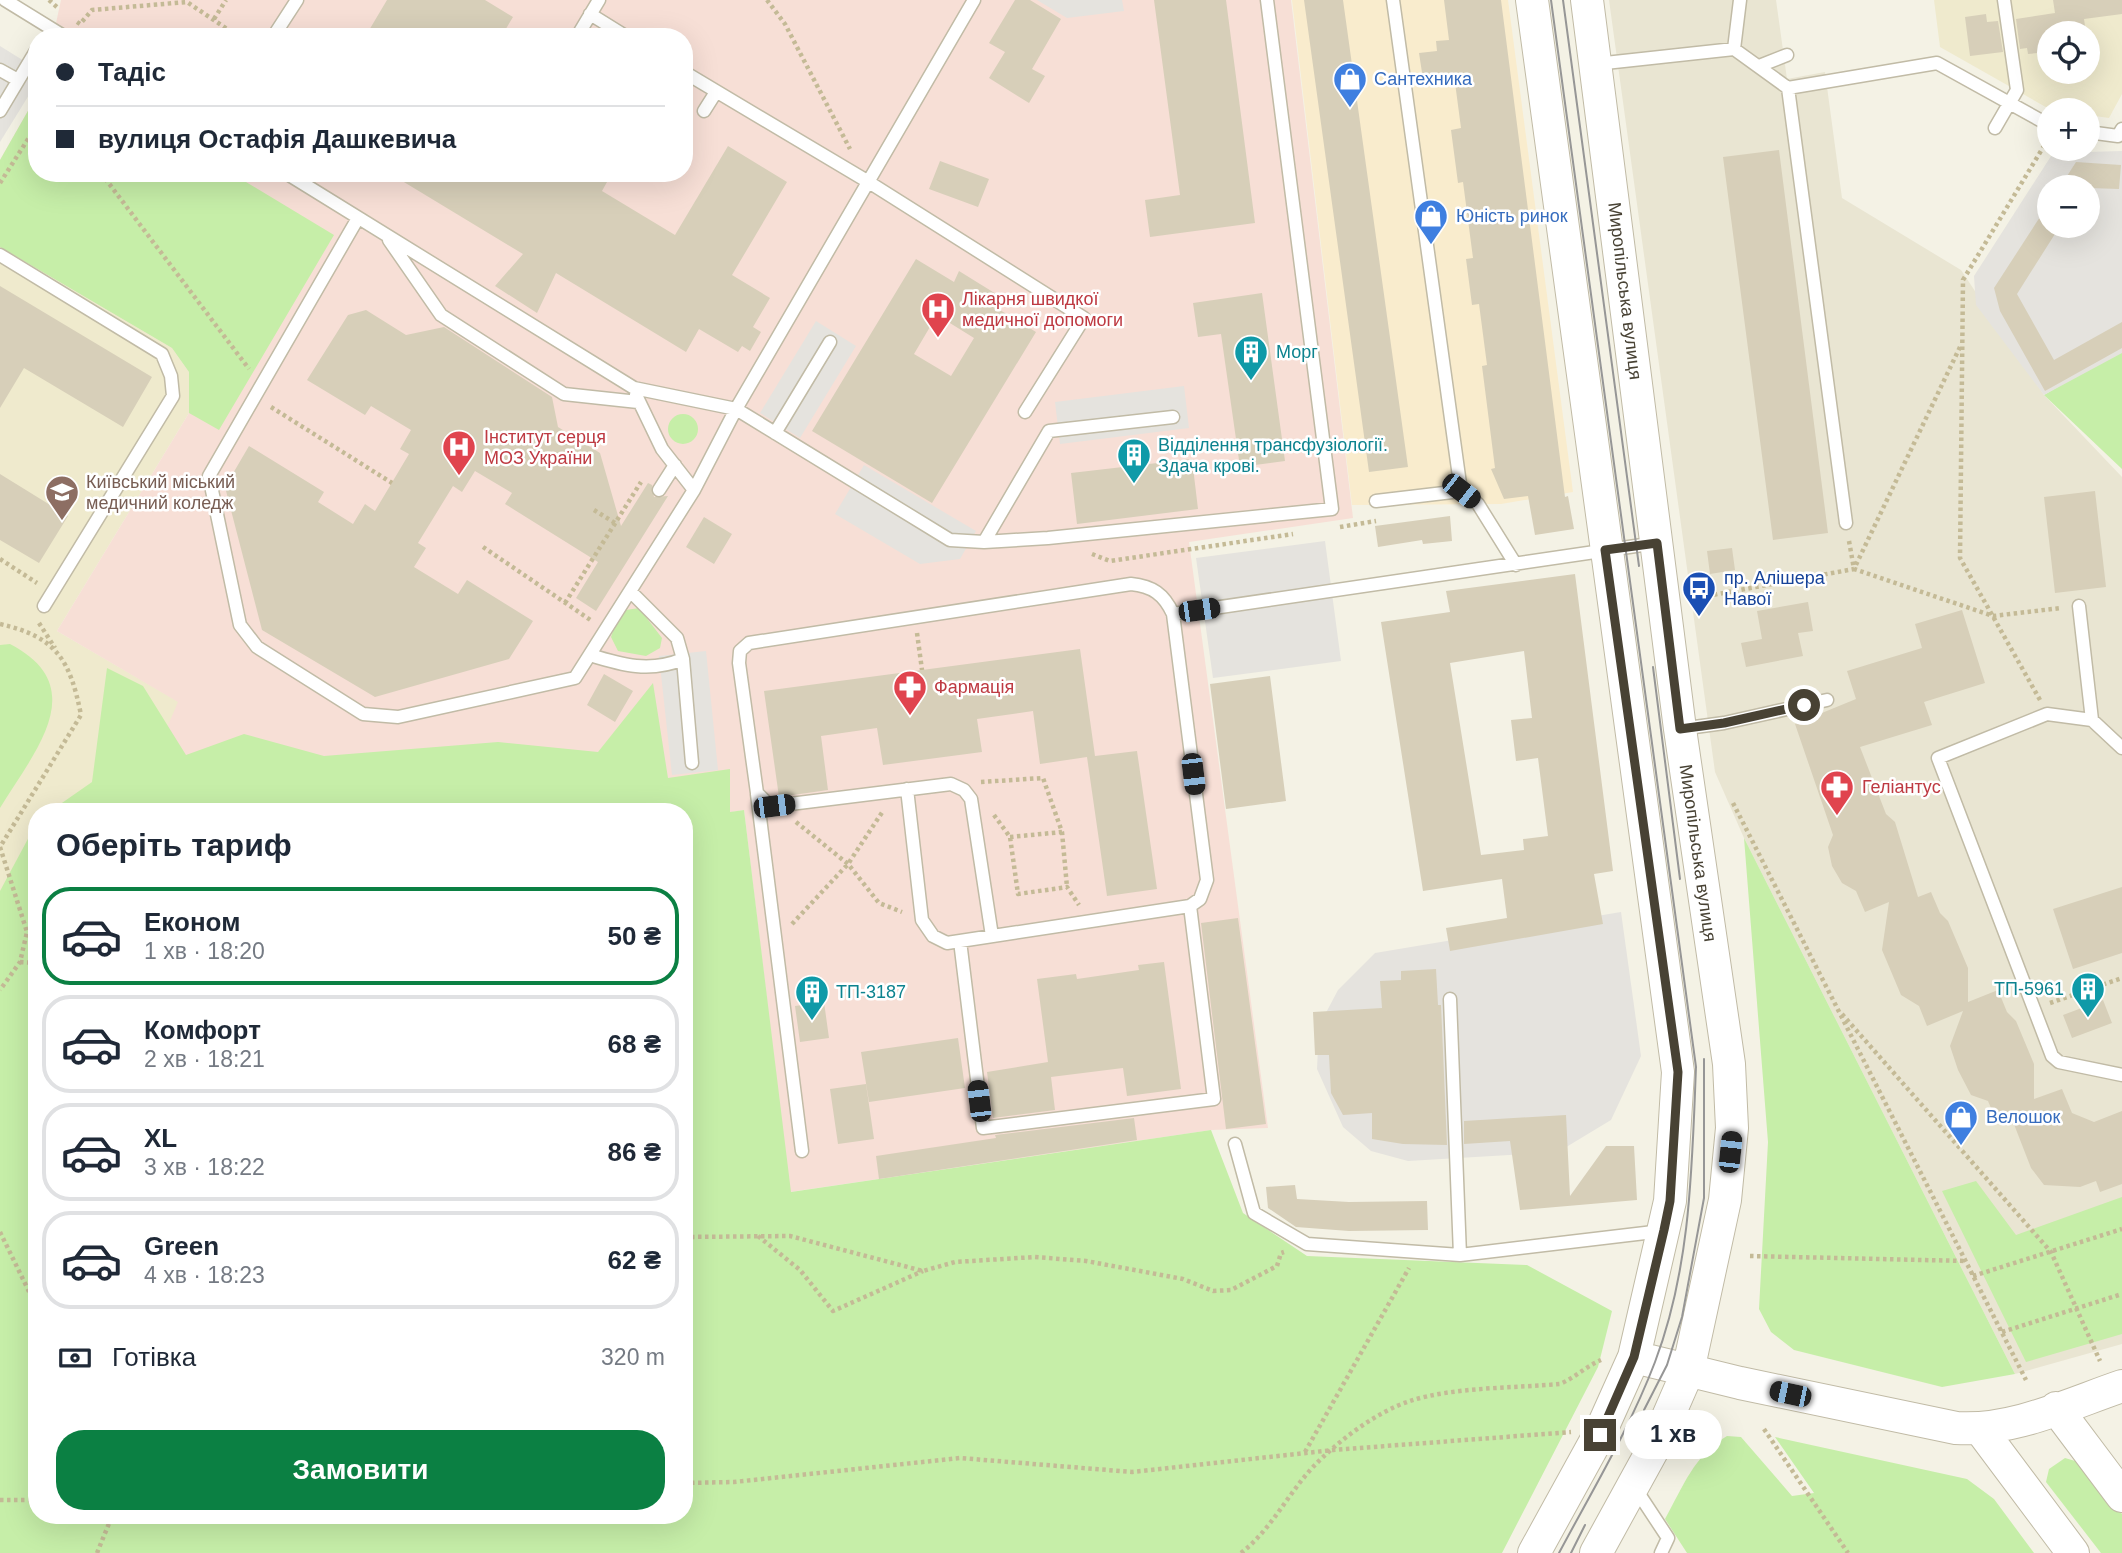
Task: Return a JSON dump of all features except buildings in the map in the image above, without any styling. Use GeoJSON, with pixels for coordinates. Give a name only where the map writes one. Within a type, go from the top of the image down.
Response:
{"type":"FeatureCollection","features":[{"type":"Feature","properties":{"kind":"street"},"geometry":{"type":"LineString","coordinates":[[1532,0],[1678,1072],[1670,1201],[1664,1230],[1600,1435],[1534,1553]]}},
{"type":"Feature","properties":{"kind":"street","name":"Миропільська вулиця"},"geometry":{"type":"LineString","coordinates":[[1587,0],[1680,729],[1728,1063],[1732,1128],[1724,1200],[1688,1371],[1657,1442],[1596,1553]]}},
{"type":"Feature","properties":{"kind":"street"},"geometry":{"type":"LineString","coordinates":[[1623,1357],[1940,1425],[1981,1430],[2004,1426],[2122,1386]]}},
{"type":"Feature","properties":{"kind":"street"},"geometry":{"type":"LineString","coordinates":[[2056,1408],[2122,1496]]}},
{"type":"Feature","properties":{"kind":"street"},"geometry":{"type":"LineString","coordinates":[[1981,1430],[2073,1553]]}},
{"type":"Feature","properties":{"kind":"lane"},"geometry":{"type":"LineString","coordinates":[[5,0],[24,5],[44,28]]}},
{"type":"Feature","properties":{"kind":"lane"},"geometry":{"type":"LineString","coordinates":[[278,28],[297,0]]}},
{"type":"Feature","properties":{"kind":"lane"},"geometry":{"type":"LineString","coordinates":[[582,28],[599,0]]}},
{"type":"Feature","properties":{"kind":"lane"},"geometry":{"type":"LineString","coordinates":[[358,218],[209,476],[240,625],[257,647],[363,714],[398,717],[575,678],[694,490],[736,409],[974,0]]}},
{"type":"Feature","properties":{"kind":"lane"},"geometry":{"type":"LineString","coordinates":[[300,182],[634,388],[736,409],[950,540],[984,542],[1332,509],[1268,0]]}},
{"type":"Feature","properties":{"kind":"lane"},"geometry":{"type":"LineString","coordinates":[[1393,0],[1461,491]]}},
{"type":"Feature","properties":{"kind":"lane"},"geometry":{"type":"LineString","coordinates":[[1734,49],[1740,0]]}},
{"type":"Feature","properties":{"kind":"lane"},"geometry":{"type":"LineString","coordinates":[[1995,128],[2017,90],[2004,0]]}},
{"type":"Feature","properties":{"kind":"lane"},"geometry":{"type":"LineString","coordinates":[[590,14],[613,28]]}},
{"type":"Feature","properties":{"kind":"lane"},"geometry":{"type":"LineString","coordinates":[[1596,64],[1734,49],[1788,88],[1846,523]]}},
{"type":"Feature","properties":{"kind":"lane"},"geometry":{"type":"LineString","coordinates":[[1759,66],[1787,55]]}},
{"type":"Feature","properties":{"kind":"lane"},"geometry":{"type":"LineString","coordinates":[[1788,88],[1937,63],[2037,118]]}},
{"type":"Feature","properties":{"kind":"lane"},"geometry":{"type":"LineString","coordinates":[[0,111],[28,64]]}},
{"type":"Feature","properties":{"kind":"lane"},"geometry":{"type":"LineString","coordinates":[[0,69],[18,80]]}},
{"type":"Feature","properties":{"kind":"lane"},"geometry":{"type":"LineString","coordinates":[[693,78],[867,181],[1084,318],[1025,412]]}},
{"type":"Feature","properties":{"kind":"lane"},"geometry":{"type":"LineString","coordinates":[[704,111],[716,92]]}},
{"type":"Feature","properties":{"kind":"lane"},"geometry":{"type":"LineString","coordinates":[[2100,134],[2118,136],[2122,129]]}},
{"type":"Feature","properties":{"kind":"lane"},"geometry":{"type":"LineString","coordinates":[[384,234],[442,315],[564,394],[638,402]]}},
{"type":"Feature","properties":{"kind":"lane"},"geometry":{"type":"LineString","coordinates":[[0,255],[162,355],[171,376],[173,396],[44,606]]}},
{"type":"Feature","properties":{"kind":"lane"},"geometry":{"type":"LineString","coordinates":[[775,433],[830,342]]}},
{"type":"Feature","properties":{"kind":"lane"},"geometry":{"type":"LineString","coordinates":[[634,388],[638,402],[662,449],[694,490]]}},
{"type":"Feature","properties":{"kind":"lane"},"geometry":{"type":"LineString","coordinates":[[984,542],[1049,431],[1173,417]]}},
{"type":"Feature","properties":{"kind":"lane"},"geometry":{"type":"LineString","coordinates":[[659,490],[675,465]]}},
{"type":"Feature","properties":{"kind":"lane"},"geometry":{"type":"LineString","coordinates":[[1376,501],[1461,491],[1478,504],[1516,565]]}},
{"type":"Feature","properties":{"kind":"lane"},"geometry":{"type":"LineString","coordinates":[[1173,614],[1657,543]]}},
{"type":"Feature","properties":{"kind":"lane"},"geometry":{"type":"LineString","coordinates":[[802,1151],[739,663],[740,651],[749,643],[1131,584],[1148,586],[1166,599],[1173,614],[1207,880],[1200,899],[1190,906],[947,943],[933,936],[922,920],[902,790]]}},
{"type":"Feature","properties":{"kind":"lane"},"geometry":{"type":"LineString","coordinates":[[630,591],[677,638],[682,659],[692,763]]}},
{"type":"Feature","properties":{"kind":"lane"},"geometry":{"type":"LineString","coordinates":[[2079,606],[2092,720]]}},
{"type":"Feature","properties":{"kind":"lane"},"geometry":{"type":"LineString","coordinates":[[590,655],[632,668],[667,666],[682,659]]}},
{"type":"Feature","properties":{"kind":"lane"},"geometry":{"type":"LineString","coordinates":[[1680,729],[1724,723],[1827,700]]}},
{"type":"Feature","properties":{"kind":"lane"},"geometry":{"type":"LineString","coordinates":[[2122,748],[2092,720],[2047,714],[1938,758],[2047,1047],[2059,1062],[2122,1075]]}},
{"type":"Feature","properties":{"kind":"lane"},"geometry":{"type":"LineString","coordinates":[[757,793],[766,803],[774,806],[951,784],[964,790],[971,799],[992,936]]}},
{"type":"Feature","properties":{"kind":"lane"},"geometry":{"type":"LineString","coordinates":[[960,941],[983,1128],[1214,1099],[1190,906]]}},
{"type":"Feature","properties":{"kind":"lane"},"geometry":{"type":"LineString","coordinates":[[1450,999],[1460,1255]]}},
{"type":"Feature","properties":{"kind":"lane"},"geometry":{"type":"LineString","coordinates":[[1235,1144],[1254,1213],[1307,1244],[1460,1255],[1664,1230]]}},
{"type":"Feature","properties":{"kind":"lane"},"geometry":{"type":"LineString","coordinates":[[1633,1485],[1668,1538],[1661,1553]]}},
{"type":"Feature","properties":{"kind":"path"},"geometry":{"type":"LineString","coordinates":[[214,19],[226,0]]}},
{"type":"Feature","properties":{"kind":"path"},"geometry":{"type":"LineString","coordinates":[[767,0],[785,24],[867,181]]}},
{"type":"Feature","properties":{"kind":"path"},"geometry":{"type":"LineString","coordinates":[[73,20],[80,24],[92,10],[187,1],[226,28]]}},
{"type":"Feature","properties":{"kind":"path"},"geometry":{"type":"LineString","coordinates":[[0,183],[28,139]]}},
{"type":"Feature","properties":{"kind":"path"},"geometry":{"type":"LineString","coordinates":[[2037,157],[1963,280],[1960,558],[2047,714]]}},
{"type":"Feature","properties":{"kind":"path"},"geometry":{"type":"LineString","coordinates":[[108,182],[258,392],[392,482]]}},
{"type":"Feature","properties":{"kind":"path"},"geometry":{"type":"LineString","coordinates":[[565,603],[662,449]]}},
{"type":"Feature","properties":{"kind":"path"},"geometry":{"type":"LineString","coordinates":[[594,510],[615,523]]}},
{"type":"Feature","properties":{"kind":"path"},"geometry":{"type":"LineString","coordinates":[[1846,523],[1854,569],[1993,616],[2079,606]]}},
{"type":"Feature","properties":{"kind":"path"},"geometry":{"type":"LineString","coordinates":[[483,547],[606,630]]}},
{"type":"Feature","properties":{"kind":"path"},"geometry":{"type":"LineString","coordinates":[[0,559],[52,592]]}},
{"type":"Feature","properties":{"kind":"path"},"geometry":{"type":"LineString","coordinates":[[0,990],[20,962],[27,932],[0,847],[81,715],[73,678],[39,624],[44,606]]}},
{"type":"Feature","properties":{"kind":"path"},"geometry":{"type":"LineString","coordinates":[[0,624],[24,629],[57,650]]}},
{"type":"Feature","properties":{"kind":"path"},"geometry":{"type":"LineString","coordinates":[[920,658],[922,670]]}},
{"type":"Feature","properties":{"kind":"path"},"geometry":{"type":"LineString","coordinates":[[951,784],[1043,778],[1062,832],[1067,887],[1090,922]]}},
{"type":"Feature","properties":{"kind":"path"},"geometry":{"type":"LineString","coordinates":[[776,940],[848,864],[902,790]]}},
{"type":"Feature","properties":{"kind":"path"},"geometry":{"type":"LineString","coordinates":[[1733,803],[2026,1380]]}},
{"type":"Feature","properties":{"kind":"path"},"geometry":{"type":"LineString","coordinates":[[986,805],[1010,837],[1018,894],[1067,887]]}},
{"type":"Feature","properties":{"kind":"path"},"geometry":{"type":"LineString","coordinates":[[774,806],[848,864],[879,904],[922,920]]}},
{"type":"Feature","properties":{"kind":"path"},"geometry":{"type":"LineString","coordinates":[[1010,837],[1062,832]]}},
{"type":"Feature","properties":{"kind":"path"},"geometry":{"type":"LineString","coordinates":[[20,962],[28,962]]}},
{"type":"Feature","properties":{"kind":"path"},"geometry":{"type":"LineString","coordinates":[[2033,1009],[2122,978]]}},
{"type":"Feature","properties":{"kind":"path"},"geometry":{"type":"LineString","coordinates":[[1837,1008],[2051,1252],[2100,1361]]}},
{"type":"Feature","properties":{"kind":"path"},"geometry":{"type":"LineString","coordinates":[[1973,1276],[2122,1229]]}},
{"type":"Feature","properties":{"kind":"path"},"geometry":{"type":"LineString","coordinates":[[0,1232],[28,1290]]}},
{"type":"Feature","properties":{"kind":"path"},"geometry":{"type":"LineString","coordinates":[[758,1235],[800,1270],[833,1311],[923,1270],[955,1262],[1035,1257],[1086,1261],[1183,1279],[1213,1291],[1231,1290],[1277,1266],[1281,1253],[1307,1244]]}},
{"type":"Feature","properties":{"kind":"path"},"geometry":{"type":"LineString","coordinates":[[693,1237],[790,1236],[923,1270]]}},
{"type":"Feature","properties":{"kind":"path"},"geometry":{"type":"LineString","coordinates":[[1304,1453],[1417,1253]]}},
{"type":"Feature","properties":{"kind":"path"},"geometry":{"type":"LineString","coordinates":[[1750,1256],[1966,1261]]}},
{"type":"Feature","properties":{"kind":"path"},"geometry":{"type":"LineString","coordinates":[[2001,1332],[2122,1294]]}},
{"type":"Feature","properties":{"kind":"path"},"geometry":{"type":"LineString","coordinates":[[1241,1553],[1271,1522],[1288,1495],[1333,1450],[1379,1415],[1410,1401],[1560,1384],[1577,1376],[1585,1367],[1623,1357]]}},
{"type":"Feature","properties":{"kind":"path"},"geometry":{"type":"LineString","coordinates":[[1764,1429],[1848,1553]]}},
{"type":"Feature","properties":{"kind":"path"},"geometry":{"type":"LineString","coordinates":[[693,1483],[734,1482],[960,1458],[1132,1472],[1333,1450],[1578,1431],[1600,1435]]}},
{"type":"Feature","properties":{"kind":"path"},"geometry":{"type":"LineString","coordinates":[[0,1500],[28,1500]]}},
{"type":"Feature","properties":{"kind":"path"},"geometry":{"type":"LineString","coordinates":[[97,1553],[109,1524]]}},
{"type":"Feature","properties":{"kind":"shaded area"},"geometry":{"type":"Polygon","coordinates":[[[61,0],[1291,0],[1353,518],[1189,542],[1268,1128],[1211,1130],[790,1192],[744,810],[693,818],[693,803],[135,803],[178,702],[57,631],[189,413],[189,372],[172,348],[0,247],[0,160],[28,111],[28,182],[693,182],[693,28],[55,28],[61,0]]]}},
{"type":"Feature","properties":{"kind":"shaded area"},"geometry":{"type":"Polygon","coordinates":[[[1037,0],[1122,0],[1124,11],[1067,18],[1037,0]]]}},
{"type":"Feature","properties":{"kind":"shaded area","name":"Юність ринок"},"geometry":{"type":"Polygon","coordinates":[[[1292,0],[1508,0],[1573,492],[1501,504],[1352,505],[1292,0]]]}},
{"type":"Feature","properties":{"kind":"shaded area"},"geometry":{"type":"Polygon","coordinates":[[[1609,0],[1776,0],[1787,79],[1825,72],[1842,198],[1961,270],[2044,395],[2122,477],[2122,1344],[2015,1374],[1744,838],[1715,772],[1609,0]]]}},
{"type":"Feature","properties":{"kind":"shaded area"},"geometry":{"type":"Polygon","coordinates":[[[1934,0],[2122,0],[2122,94],[2109,118],[2100,117],[2100,98],[2037,98],[2037,102],[1940,47],[1934,0]]]}},
{"type":"Feature","properties":{"kind":"shaded area"},"geometry":{"type":"Polygon","coordinates":[[[0,46],[28,63],[28,97],[0,142],[0,46]]]}},
{"type":"Feature","properties":{"kind":"shaded area"},"geometry":{"type":"Polygon","coordinates":[[[2122,151],[2122,353],[2044,395],[1976,305],[1974,276],[2037,178],[2037,238],[2100,238],[2100,175],[2039,175],[2048,161],[2100,161],[2100,152],[2122,151]]]}},
{"type":"Feature","properties":{"kind":"shaded area","name":"Київський міський медичний коледж"},"geometry":{"type":"Polygon","coordinates":[[[0,247],[172,348],[189,372],[189,413],[57,631],[179,702],[135,803],[28,803],[28,908],[0,931],[0,247]]]}},
{"type":"Feature","properties":{"kind":"shaded area"},"geometry":{"type":"Polygon","coordinates":[[[816,321],[856,346],[800,438],[760,413],[816,321]]]}},
{"type":"Feature","properties":{"kind":"shaded area"},"geometry":{"type":"Polygon","coordinates":[[[1184,386],[1189,428],[1060,444],[1055,402],[1184,386]]]}},
{"type":"Feature","properties":{"kind":"shaded area"},"geometry":{"type":"Polygon","coordinates":[[[864,465],[976,531],[960,559],[920,564],[835,514],[864,465]]]}},
{"type":"Feature","properties":{"kind":"shaded area"},"geometry":{"type":"Polygon","coordinates":[[[1325,541],[1341,661],[1213,678],[1196,558],[1325,541]]]}},
{"type":"Feature","properties":{"kind":"shaded area"},"geometry":{"type":"Polygon","coordinates":[[[706,651],[718,770],[672,775],[659,656],[706,651]]]}},
{"type":"Feature","properties":{"kind":"shaded area"},"geometry":{"type":"Polygon","coordinates":[[[1621,912],[1641,1056],[1611,1120],[1558,1152],[1408,1161],[1371,1151],[1343,1127],[1317,1069],[1319,1026],[1338,990],[1375,953],[1621,912]]]}},
{"type":"Feature","properties":{"kind":"green space"},"geometry":{"type":"Polygon","coordinates":[[[28,111],[28,182],[246,182],[334,235],[219,430],[189,413],[189,372],[172,348],[0,247],[0,160],[28,111]]]}},
{"type":"Feature","properties":{"kind":"green space"},"geometry":{"type":"Polygon","coordinates":[[[2122,349],[2122,469],[2044,395],[2122,349]]]}},
{"type":"Feature","properties":{"kind":"green space"},"geometry":{"type":"Polygon","coordinates":[[[683,414],[694,418],[698,429],[694,440],[683,444],[672,440],[668,429],[672,418],[683,414]]]}},
{"type":"Feature","properties":{"kind":"green space"},"geometry":{"type":"Polygon","coordinates":[[[639,608],[662,638],[660,648],[646,656],[618,651],[611,637],[616,622],[626,610],[639,608]]]}},
{"type":"Feature","properties":{"kind":"green space"},"geometry":{"type":"Polygon","coordinates":[[[10,644],[35,661],[48,680],[52,700],[49,721],[40,743],[0,808],[0,645],[10,644]]]}},
{"type":"Feature","properties":{"kind":"green space"},"geometry":{"type":"Polygon","coordinates":[[[107,668],[143,686],[186,755],[244,734],[324,756],[498,742],[598,752],[653,683],[668,778],[730,769],[730,812],[744,810],[791,1192],[1211,1130],[1243,1213],[1307,1256],[1527,1265],[1612,1311],[1598,1367],[1502,1553],[0,1553],[0,891],[28,839],[28,1524],[693,1524],[693,803],[62,803],[92,782],[107,668]]]}},
{"type":"Feature","properties":{"kind":"green space"},"geometry":{"type":"Polygon","coordinates":[[[1744,838],[2015,1374],[1942,1387],[1794,1350],[1771,1332],[1759,1309],[1768,1142],[1744,838]]]}},
{"type":"Feature","properties":{"kind":"green space"},"geometry":{"type":"Polygon","coordinates":[[[1976,1181],[2016,1235],[2122,1197],[2122,1334],[2026,1362],[1942,1191],[1976,1181]]]}},
{"type":"Feature","properties":{"kind":"green space"},"geometry":{"type":"Polygon","coordinates":[[[1727,1436],[1741,1437],[1792,1496],[1814,1493],[1775,1437],[1967,1479],[1994,1499],[2034,1553],[1687,1553],[1665,1519],[1698,1462],[1706,1452],[1727,1436]]]}},
{"type":"Feature","properties":{"kind":"green space"},"geometry":{"type":"Polygon","coordinates":[[[2065,1458],[2082,1463],[2122,1514],[2122,1553],[2101,1553],[2046,1482],[2049,1469],[2065,1458]]]}},
{"type":"Feature","properties":{"kind":"tram line"},"geometry":{"type":"LineString","coordinates":[[1551,0],[1696,1067],[1688,1216],[1667,1326],[1634,1411],[1559,1553]]}},
{"type":"Feature","properties":{"kind":"tram line"},"geometry":{"type":"LineString","coordinates":[[1563,0],[1639,566]]}},
{"type":"Feature","properties":{"kind":"tram line"},"geometry":{"type":"LineString","coordinates":[[1653,667],[1680,879]]}},
{"type":"Feature","properties":{"kind":"tram line"},"geometry":{"type":"LineString","coordinates":[[1644,1410],[1667,1365],[1682,1317],[1704,1198],[1704,1059]]}},
{"type":"Feature","properties":{"kind":"tram line"},"geometry":{"type":"LineString","coordinates":[[1571,1553],[1585,1525]]}},
{"type":"Feature","properties":{"kind":"place","name":"Сантехника"},"geometry":{"type":"Point","coordinates":[1350,109]}},
{"type":"Feature","properties":{"kind":"place","name":"Юність ринок"},"geometry":{"type":"Point","coordinates":[1431,246]}},
{"type":"Feature","properties":{"kind":"place","name":"Лікарня швидкої медичної допомоги"},"geometry":{"type":"Point","coordinates":[938,339]}},
{"type":"Feature","properties":{"kind":"place","name":"Морг"},"geometry":{"type":"Point","coordinates":[1251,382]}},
{"type":"Feature","properties":{"kind":"place","name":"Інститут серця МОЗ України"},"geometry":{"type":"Point","coordinates":[459,477]}},
{"type":"Feature","properties":{"kind":"place","name":"Відділення трансфузіології. Здача крові."},"geometry":{"type":"Point","coordinates":[1134,485]}},
{"type":"Feature","properties":{"kind":"place","name":"Київський міський медичний коледж"},"geometry":{"type":"Point","coordinates":[62,522]}},
{"type":"Feature","properties":{"kind":"place","name":"пр. Алішера Навої"},"geometry":{"type":"Point","coordinates":[1699,618]}},
{"type":"Feature","properties":{"kind":"place","name":"Фармація"},"geometry":{"type":"Point","coordinates":[910,717]}},
{"type":"Feature","properties":{"kind":"place","name":"Геліантус"},"geometry":{"type":"Point","coordinates":[1837,817]}},
{"type":"Feature","properties":{"kind":"place","name":"ТП-5961"},"geometry":{"type":"Point","coordinates":[2088,1019]}},
{"type":"Feature","properties":{"kind":"place","name":"ТП-3187"},"geometry":{"type":"Point","coordinates":[812,1022]}},
{"type":"Feature","properties":{"kind":"place","name":"Велошок"},"geometry":{"type":"Point","coordinates":[1961,1147]}},
{"type":"Feature","properties":{"kind":"route"},"geometry":{"type":"LineString","coordinates":[[1600,1435],[1634,1357],[1664,1230],[1670,1201],[1678,1072],[1605,550],[1657,543],[1680,729],[1724,723],[1804,705]]}}]}
